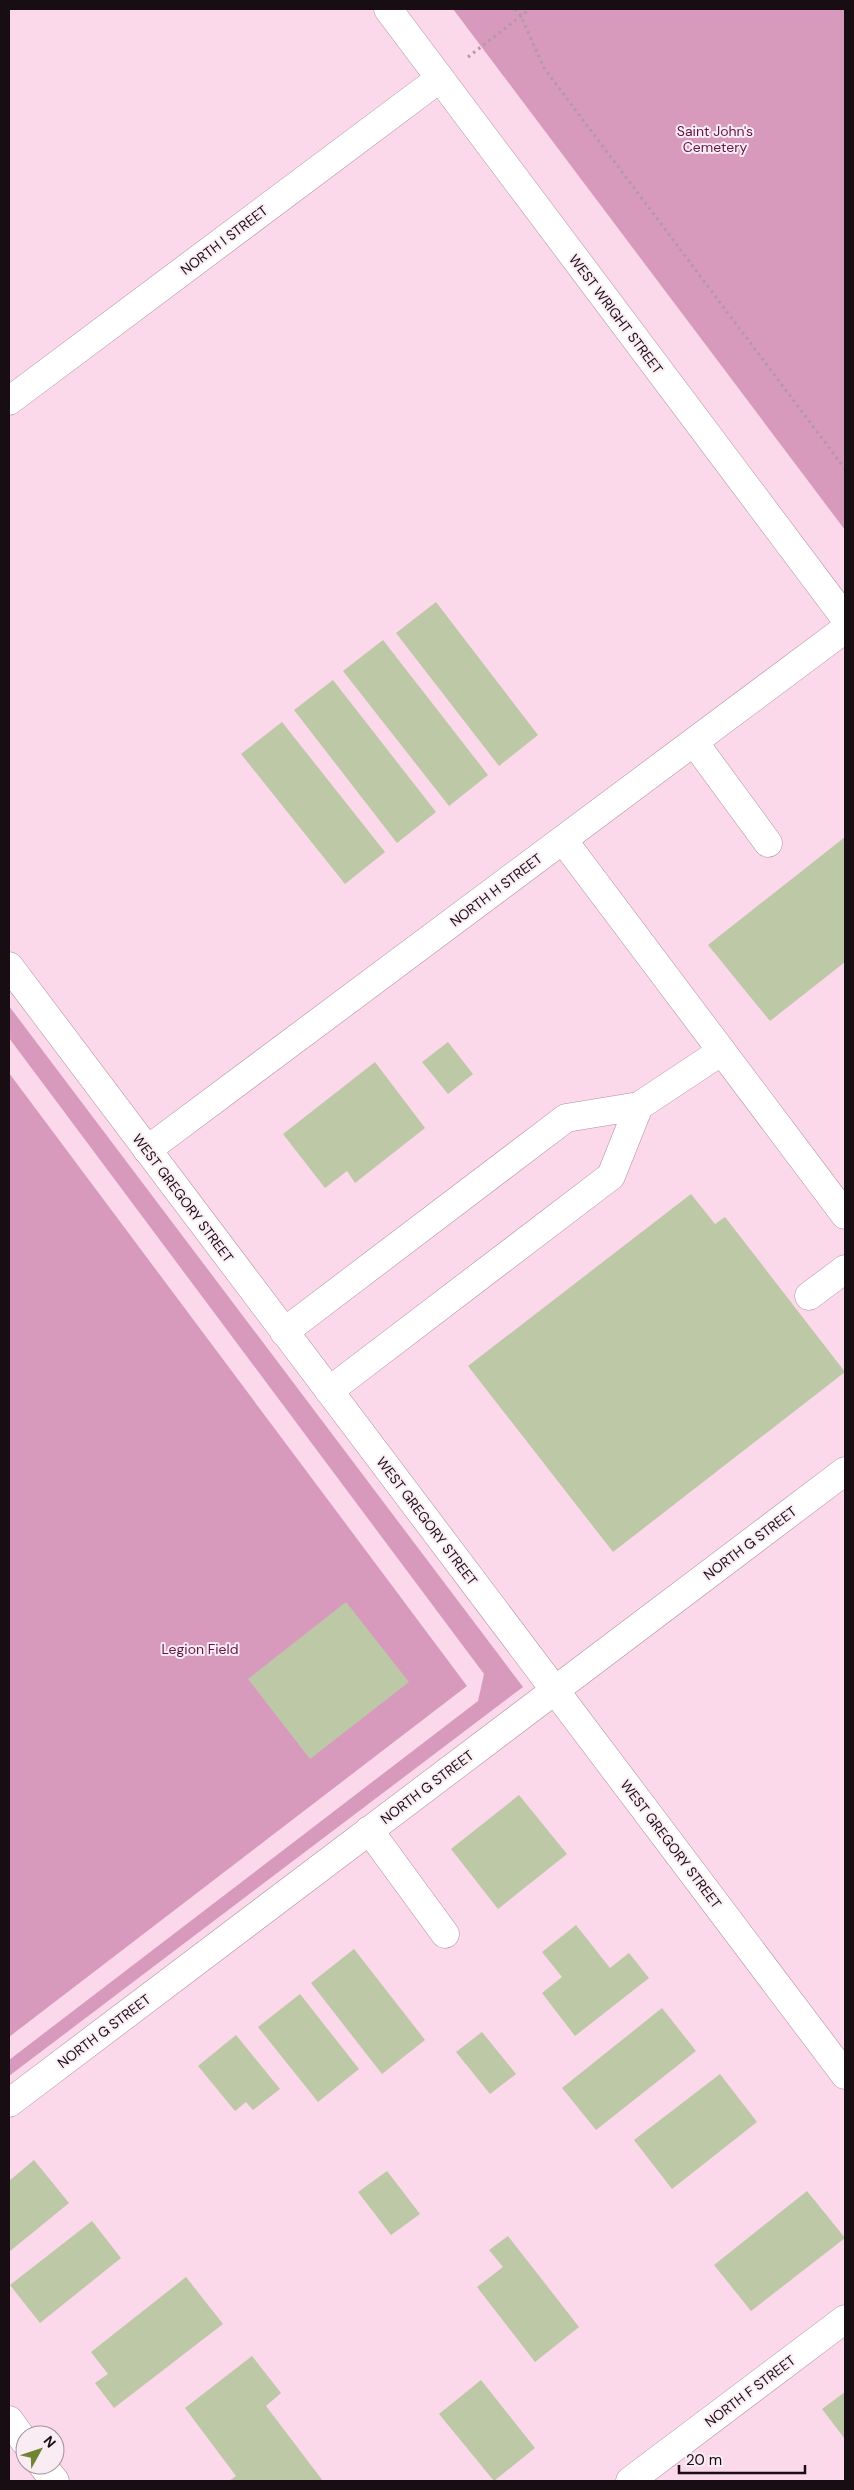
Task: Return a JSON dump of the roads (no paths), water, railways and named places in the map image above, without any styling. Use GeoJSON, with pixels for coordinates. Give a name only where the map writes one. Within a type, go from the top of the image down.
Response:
{"type":"FeatureCollection","features":[{"type":"Feature","properties":{"kind":"street","name":"WEST WRIGHT STREET"},"geometry":{"type":"LineString","coordinates":[[388,9],[845,618]]}},
{"type":"Feature","properties":{"kind":"street","name":"NORTH I STREET"},"geometry":{"type":"LineString","coordinates":[[9,401],[439,79]]}},
{"type":"Feature","properties":{"kind":"street","name":"NORTH H STREET"},"geometry":{"type":"LineString","coordinates":[[147,1150],[845,629]]}},
{"type":"Feature","properties":{"kind":"street"},"geometry":{"type":"LineString","coordinates":[[694,742],[768,843]]}},
{"type":"Feature","properties":{"kind":"street"},"geometry":{"type":"LineString","coordinates":[[563,840],[845,1215]]}},
{"type":"Feature","properties":{"kind":"street","name":"WEST GREGORY STREET"},"geometry":{"type":"LineString","coordinates":[[9,966],[845,2075]]}},
{"type":"Feature","properties":{"kind":"street"},"geometry":{"type":"LineString","coordinates":[[284,1332],[566,1118],[639,1106],[722,1051]]}},
{"type":"Feature","properties":{"kind":"street"},"geometry":{"type":"LineString","coordinates":[[329,1391],[610,1176],[639,1106]]}},
{"type":"Feature","properties":{"kind":"street"},"geometry":{"type":"LineString","coordinates":[[809,1296],[845,1269]]}},
{"type":"Feature","properties":{"kind":"street","name":"NORTH G STREET"},"geometry":{"type":"LineString","coordinates":[[9,2103],[845,1471]]}},
{"type":"Feature","properties":{"kind":"street"},"geometry":{"type":"LineString","coordinates":[[369,1830],[445,1934]]}},
{"type":"Feature","properties":{"kind":"street","name":"NORTH F STREET"},"geometry":{"type":"LineString","coordinates":[[630,2481],[845,2319]]}},
{"type":"Feature","properties":{"kind":"park label","name":"Saint John's Cemetery"},"geometry":{"type":"Point","coordinates":[715,140]}},
{"type":"Feature","properties":{"kind":"park label","name":"Legion Field"},"geometry":{"type":"Point","coordinates":[200,1649]}}]}
